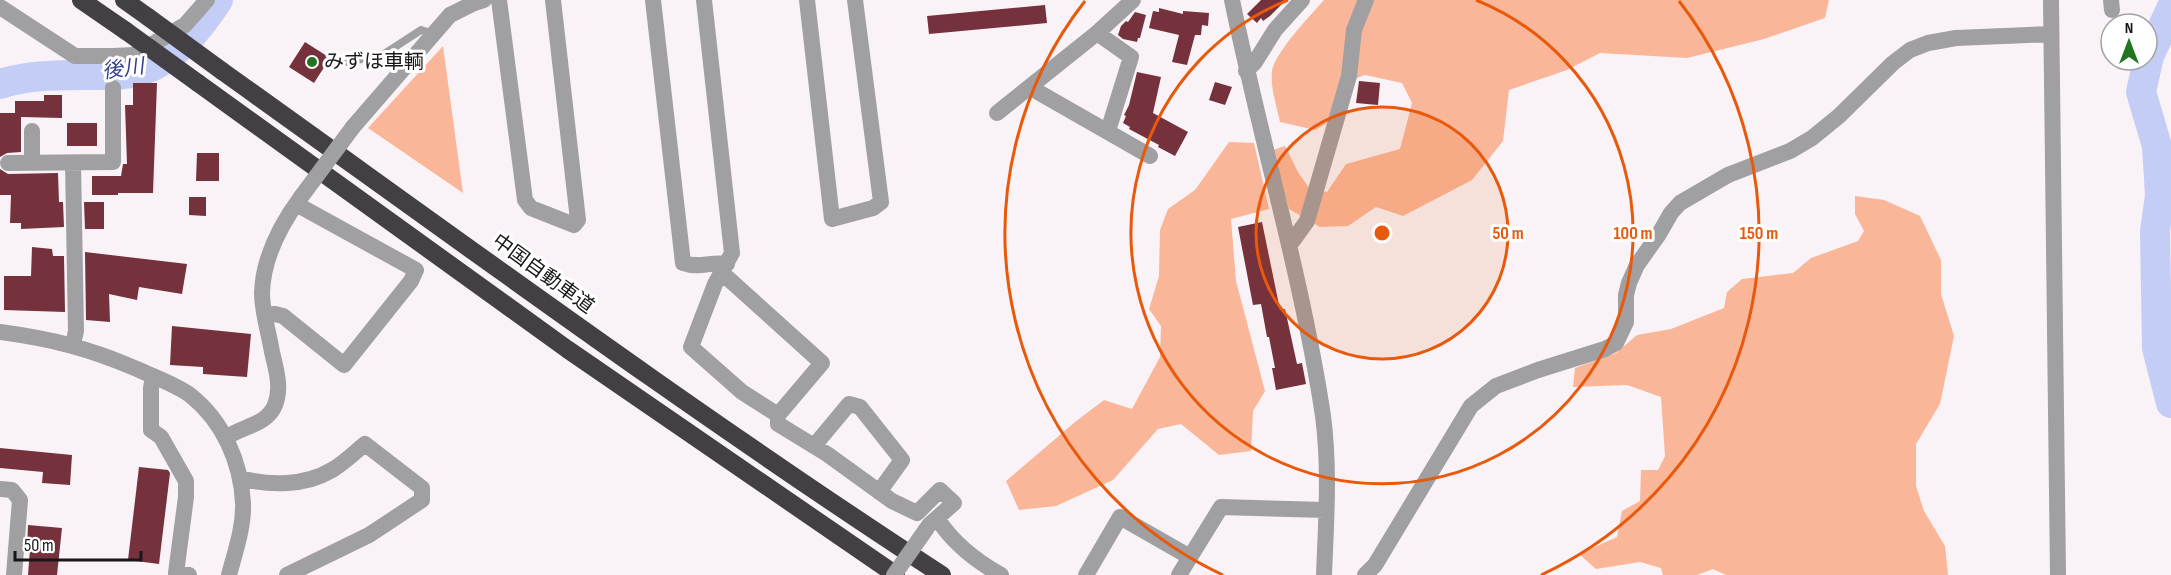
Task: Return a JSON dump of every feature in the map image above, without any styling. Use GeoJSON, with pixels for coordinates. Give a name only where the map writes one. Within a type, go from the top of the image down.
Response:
{"type":"FeatureCollection","features":[{"type":"Feature","properties":{"kind":"highway"},"geometry":{"type":"LineString","coordinates":[[81,0],[567,350],[895,575]]}},
{"type":"Feature","properties":{"kind":"highway","name":"中国自動車道"},"geometry":{"type":"LineString","coordinates":[[124,0],[591,335],[755,450],[942,575]]}},
{"type":"Feature","properties":{"kind":"street"},"geometry":{"type":"LineString","coordinates":[[0,8],[75,56],[113,56],[134,54],[184,25],[207,0]]}},
{"type":"Feature","properties":{"kind":"street"},"geometry":{"type":"LineString","coordinates":[[227,437],[264,420],[275,406],[279,384],[262,292],[267,262],[276,236],[298,200],[352,127],[450,15],[484,0]]}},
{"type":"Feature","properties":{"kind":"street"},"geometry":{"type":"LineString","coordinates":[[499,0],[525,200],[531,208],[574,225],[578,220],[552,0]]}},
{"type":"Feature","properties":{"kind":"street"},"geometry":{"type":"LineString","coordinates":[[653,0],[683,263],[694,267],[715,262],[724,268],[822,363],[778,415],[778,424],[814,446],[892,501],[917,513],[940,490],[954,504],[932,523],[895,575]]}},
{"type":"Feature","properties":{"kind":"street"},"geometry":{"type":"LineString","coordinates":[[704,0],[732,253],[715,284],[691,347],[742,392],[778,415]]}},
{"type":"Feature","properties":{"kind":"street"},"geometry":{"type":"LineString","coordinates":[[807,0],[832,219],[873,208],[881,202],[855,0]]}},
{"type":"Feature","properties":{"kind":"street"},"geometry":{"type":"LineString","coordinates":[[997,113],[1097,33],[1133,0]]}},
{"type":"Feature","properties":{"kind":"street"},"geometry":{"type":"LineString","coordinates":[[1232,0],[1246,71],[1289,246],[1323,417],[1326,456],[1323,575]]}},
{"type":"Feature","properties":{"kind":"street"},"geometry":{"type":"LineString","coordinates":[[1246,71],[1255,62],[1275,30],[1302,0]]}},
{"type":"Feature","properties":{"kind":"street"},"geometry":{"type":"LineString","coordinates":[[1289,246],[1307,221],[1349,76],[1354,30],[1366,0]]}},
{"type":"Feature","properties":{"kind":"street"},"geometry":{"type":"LineString","coordinates":[[2051,0],[2058,575]]}},
{"type":"Feature","properties":{"kind":"street"},"geometry":{"type":"LineString","coordinates":[[1097,33],[1131,57],[1108,131]]}},
{"type":"Feature","properties":{"kind":"street"},"geometry":{"type":"LineString","coordinates":[[1365,575],[1375,565],[1471,406],[1496,386],[1538,370],[1605,350],[1616,343],[1626,322],[1626,295],[1637,264],[1680,203],[1728,175],[1790,151],[1812,138],[1910,50],[1928,43],[1956,38],[2051,34]]}},
{"type":"Feature","properties":{"kind":"street"},"geometry":{"type":"LineString","coordinates":[[1032,85],[1038,92],[1150,156]]}},
{"type":"Feature","properties":{"kind":"street"},"geometry":{"type":"LineString","coordinates":[[8,163],[113,162],[113,88]]}},
{"type":"Feature","properties":{"kind":"street"},"geometry":{"type":"LineString","coordinates":[[32,130],[32,163]]}},
{"type":"Feature","properties":{"kind":"street"},"geometry":{"type":"LineString","coordinates":[[73,163],[75,299],[73,344]]}},
{"type":"Feature","properties":{"kind":"street"},"geometry":{"type":"LineString","coordinates":[[265,315],[283,316],[344,365],[411,281],[416,270],[298,200]]}},
{"type":"Feature","properties":{"kind":"street"},"geometry":{"type":"LineString","coordinates":[[0,332],[73,344],[102,354],[189,394],[206,410],[227,437],[240,478],[243,505],[229,575]]}},
{"type":"Feature","properties":{"kind":"street"},"geometry":{"type":"LineString","coordinates":[[153,376],[151,430],[161,437],[186,482],[176,573],[189,575]]}},
{"type":"Feature","properties":{"kind":"street"},"geometry":{"type":"LineString","coordinates":[[814,446],[849,404],[860,407],[902,460],[879,492]]}},
{"type":"Feature","properties":{"kind":"street"},"geometry":{"type":"LineString","coordinates":[[240,478],[256,483],[281,484],[304,480],[331,471],[365,444],[422,488],[422,500],[369,535],[287,575]]}},
{"type":"Feature","properties":{"kind":"street"},"geometry":{"type":"LineString","coordinates":[[0,489],[12,490],[20,500],[15,575]]}},
{"type":"Feature","properties":{"kind":"street"},"geometry":{"type":"LineString","coordinates":[[1179,575],[1221,507],[1326,510]]}},
{"type":"Feature","properties":{"kind":"street"},"geometry":{"type":"LineString","coordinates":[[1086,575],[1120,517],[1190,557]]}},
{"type":"Feature","properties":{"kind":"street"},"geometry":{"type":"LineString","coordinates":[[932,523],[943,527],[978,562],[1001,575]]}},
{"type":"Feature","properties":{"kind":"lane"},"geometry":{"type":"LineString","coordinates":[[348,62],[384,54],[421,30],[435,34]]}},
{"type":"Feature","properties":{"kind":"shaded area"},"geometry":{"type":"Polygon","coordinates":[[[1324,0],[1829,0],[1825,18],[1764,39],[1687,58],[1600,53],[1567,70],[1509,90],[1503,141],[1472,180],[1403,216],[1376,207],[1348,226],[1320,227],[1289,209],[1273,150],[1285,146],[1309,188],[1327,192],[1346,164],[1400,149],[1412,103],[1402,83],[1365,75],[1341,84],[1327,123],[1315,130],[1280,122],[1274,97],[1272,71],[1280,54],[1294,34],[1324,0]]]}},
{"type":"Feature","properties":{"kind":"shaded area"},"geometry":{"type":"Polygon","coordinates":[[[443,46],[463,193],[368,128],[443,46]]]}},
{"type":"Feature","properties":{"kind":"shaded area"},"geometry":{"type":"Polygon","coordinates":[[[1229,142],[1254,143],[1269,209],[1231,219],[1236,281],[1265,391],[1253,411],[1251,451],[1219,455],[1181,424],[1158,429],[1113,480],[1056,506],[1019,510],[1006,481],[1104,400],[1132,409],[1160,357],[1161,326],[1149,309],[1159,276],[1160,230],[1168,209],[1195,190],[1229,142]]]}},
{"type":"Feature","properties":{"kind":"shaded area"},"geometry":{"type":"Polygon","coordinates":[[[1855,196],[1884,200],[1920,216],[1941,260],[1941,294],[1954,336],[1940,404],[1916,444],[1916,486],[1924,511],[1945,546],[1948,575],[1726,575],[1713,569],[1697,575],[1663,575],[1661,568],[1640,562],[1596,569],[1579,554],[1617,537],[1622,511],[1640,501],[1641,470],[1658,470],[1665,456],[1661,397],[1627,385],[1573,387],[1575,368],[1616,353],[1637,335],[1671,329],[1724,308],[1727,292],[1742,279],[1793,273],[1811,258],[1858,241],[1864,231],[1855,214],[1855,196]]]}},
{"type":"Feature","properties":{"kind":"building"},"geometry":{"type":"Polygon","coordinates":[[[1261,0],[1286,0],[1270,16],[1263,21],[1261,18],[1257,23],[1247,14],[1261,0]]]}},
{"type":"Feature","properties":{"kind":"building"},"geometry":{"type":"Polygon","coordinates":[[[1045,5],[1047,23],[929,34],[927,16],[1045,5]]]}},
{"type":"Feature","properties":{"kind":"building"},"geometry":{"type":"Polygon","coordinates":[[[1159,8],[1183,14],[1183,11],[1209,13],[1208,26],[1202,25],[1201,35],[1195,35],[1187,65],[1172,62],[1179,35],[1149,28],[1153,11],[1159,12],[1159,8]]]}},
{"type":"Feature","properties":{"kind":"building"},"geometry":{"type":"Polygon","coordinates":[[[1135,12],[1146,15],[1137,42],[1123,39],[1118,35],[1121,26],[1126,21],[1128,22],[1135,12]]]}},
{"type":"Feature","properties":{"kind":"building"},"geometry":{"type":"Polygon","coordinates":[[[305,42],[330,58],[314,83],[289,67],[305,42]]]}},
{"type":"Feature","properties":{"kind":"building"},"geometry":{"type":"Polygon","coordinates":[[[1137,72],[1161,77],[1153,113],[1188,132],[1175,156],[1129,129],[1130,127],[1123,123],[1137,72]]]}},
{"type":"Feature","properties":{"kind":"building"},"geometry":{"type":"Polygon","coordinates":[[[1359,81],[1380,83],[1378,105],[1356,103],[1359,81]]]}},
{"type":"Feature","properties":{"kind":"building"},"geometry":{"type":"Polygon","coordinates":[[[1215,82],[1232,87],[1225,105],[1209,100],[1215,82]]]}},
{"type":"Feature","properties":{"kind":"building"},"geometry":{"type":"Polygon","coordinates":[[[133,83],[157,83],[153,193],[92,195],[92,176],[121,176],[123,164],[127,164],[125,105],[133,105],[133,83]]]}},
{"type":"Feature","properties":{"kind":"building"},"geometry":{"type":"Polygon","coordinates":[[[44,95],[62,95],[62,118],[21,117],[21,152],[7,153],[0,157],[0,113],[15,113],[15,101],[44,101],[44,95]]]}},
{"type":"Feature","properties":{"kind":"building"},"geometry":{"type":"Polygon","coordinates":[[[67,123],[97,123],[97,146],[67,146],[67,123]]]}},
{"type":"Feature","properties":{"kind":"building"},"geometry":{"type":"Polygon","coordinates":[[[197,153],[219,153],[219,181],[196,181],[197,153]]]}},
{"type":"Feature","properties":{"kind":"building"},"geometry":{"type":"Polygon","coordinates":[[[0,169],[8,174],[58,173],[59,202],[63,202],[64,227],[21,229],[21,223],[10,223],[11,195],[0,195],[0,169]]]}},
{"type":"Feature","properties":{"kind":"building"},"geometry":{"type":"Polygon","coordinates":[[[189,197],[206,197],[206,216],[189,215],[189,197]]]}},
{"type":"Feature","properties":{"kind":"building"},"geometry":{"type":"Polygon","coordinates":[[[84,202],[104,202],[104,229],[85,229],[84,202]]]}},
{"type":"Feature","properties":{"kind":"building"},"geometry":{"type":"Polygon","coordinates":[[[1262,222],[1280,310],[1285,309],[1297,364],[1302,363],[1306,384],[1276,390],[1272,368],[1275,368],[1269,337],[1267,337],[1261,304],[1253,305],[1238,227],[1262,222]]]}},
{"type":"Feature","properties":{"kind":"building"},"geometry":{"type":"Polygon","coordinates":[[[32,247],[52,249],[53,256],[64,256],[65,312],[4,310],[4,276],[31,276],[32,247]]]}},
{"type":"Feature","properties":{"kind":"building"},"geometry":{"type":"Polygon","coordinates":[[[85,252],[187,264],[182,294],[139,287],[137,300],[109,294],[110,322],[86,320],[85,252]]]}},
{"type":"Feature","properties":{"kind":"building"},"geometry":{"type":"Polygon","coordinates":[[[172,326],[251,334],[247,377],[203,374],[203,367],[170,365],[172,326]]]}},
{"type":"Feature","properties":{"kind":"building"},"geometry":{"type":"Polygon","coordinates":[[[0,448],[72,455],[70,485],[42,483],[43,472],[0,468],[0,448]]]}},
{"type":"Feature","properties":{"kind":"building"},"geometry":{"type":"Polygon","coordinates":[[[139,467],[168,470],[170,473],[159,564],[128,560],[139,467]]]}},
{"type":"Feature","properties":{"kind":"building"},"geometry":{"type":"Polygon","coordinates":[[[28,525],[62,528],[57,575],[28,575],[30,549],[27,549],[28,525]]]}},
{"type":"Feature","properties":{"kind":"waterway","name":"後川"},"geometry":{"type":"LineString","coordinates":[[0,84],[43,76],[112,75],[150,68],[184,44],[218,0]]}},
{"type":"Feature","properties":{"kind":"waterway"},"geometry":{"type":"LineString","coordinates":[[2171,9],[2149,56],[2141,92],[2157,146],[2160,195],[2155,231],[2157,348],[2171,403]]}},
{"type":"Feature","properties":{"kind":"place","name":"みずほ車輌"},"geometry":{"type":"Point","coordinates":[312,62]}}]}
